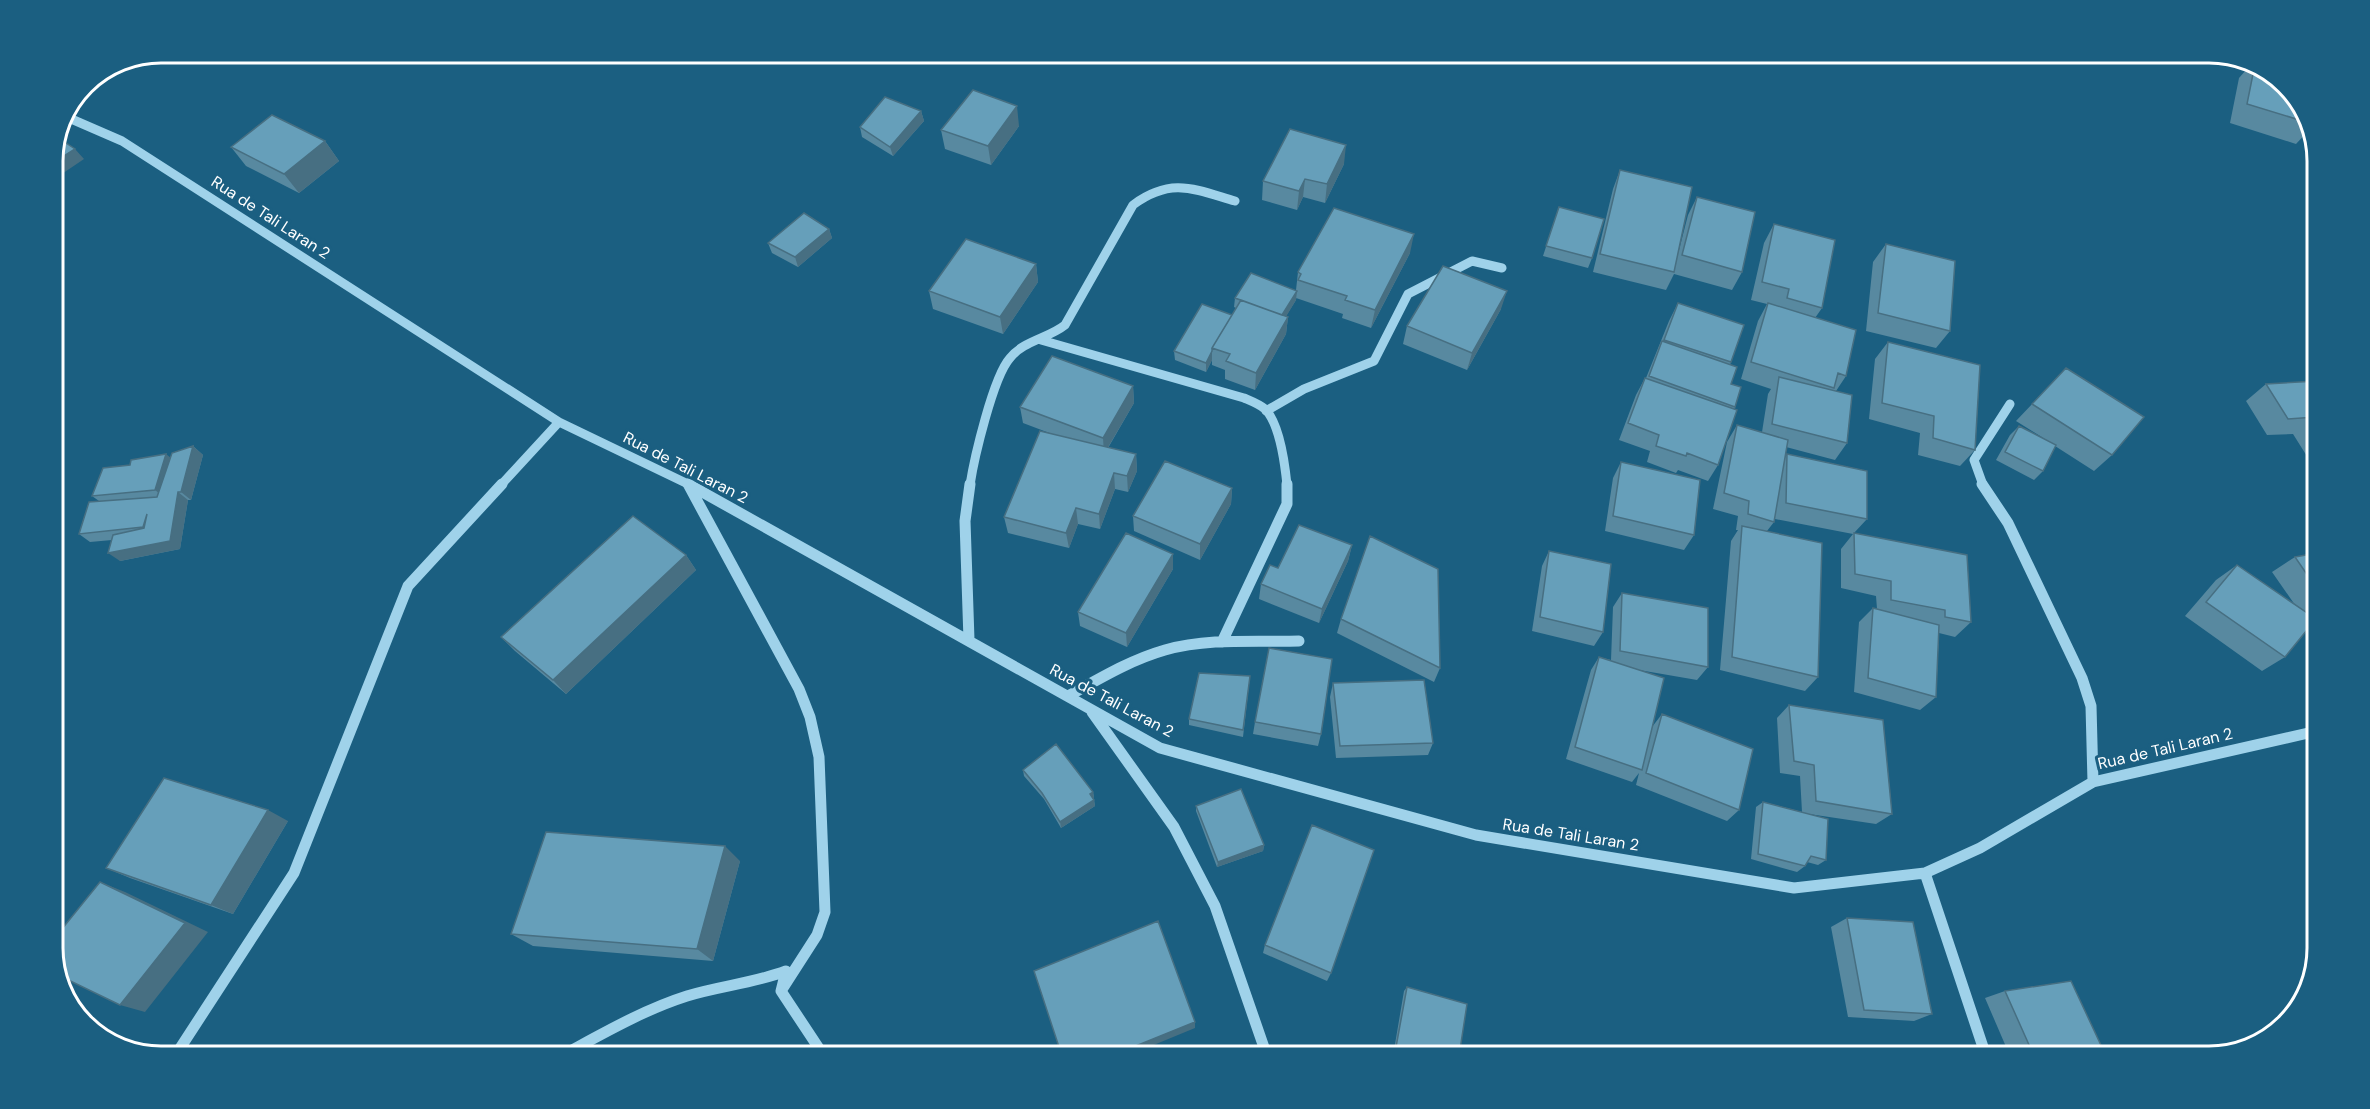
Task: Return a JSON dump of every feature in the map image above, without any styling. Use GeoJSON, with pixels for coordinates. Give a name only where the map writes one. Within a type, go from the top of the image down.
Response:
{"type":"FeatureCollection","features":[{"type":"Feature","properties":{"kind":"street","name":"Rua de Tali Laran 2"},"geometry":{"type":"LineString","coordinates":[[72,119],[122,141],[559,422],[688,484],[1160,748],[1476,835],[1794,888],[1925,873],[1980,848],[2093,782],[2307,733]]}},
{"type":"Feature","properties":{"kind":"street"},"geometry":{"type":"LineString","coordinates":[[969,640],[965,521],[974,457],[1000,375],[1010,358],[1021,348],[1054,334],[1065,325],[1133,205],[1147,192],[1161,187],[1176,186],[1235,201]]}},
{"type":"Feature","properties":{"kind":"street"},"geometry":{"type":"LineString","coordinates":[[1266,411],[1304,389],[1374,361],[1408,294],[1472,261],[1502,268]]}},
{"type":"Feature","properties":{"kind":"street"},"geometry":{"type":"LineString","coordinates":[[1041,340],[1244,398],[1266,411],[1273,421],[1289,489],[1287,504],[1222,642]]}},
{"type":"Feature","properties":{"kind":"street"},"geometry":{"type":"LineString","coordinates":[[2010,404],[1974,460],[1975,470],[2008,523],[2082,678],[2091,706],[2093,782]]}},
{"type":"Feature","properties":{"kind":"street"},"geometry":{"type":"LineString","coordinates":[[182,1046],[294,873],[408,586],[559,422]]}},
{"type":"Feature","properties":{"kind":"street"},"geometry":{"type":"LineString","coordinates":[[688,484],[799,689],[810,717],[819,757],[825,912],[817,935],[781,991]]}},
{"type":"Feature","properties":{"kind":"street"},"geometry":{"type":"LineString","coordinates":[[1068,696],[1142,658],[1179,646],[1222,642],[1299,641]]}},
{"type":"Feature","properties":{"kind":"street"},"geometry":{"type":"LineString","coordinates":[[1090,709],[1174,827],[1215,906],[1264,1046]]}},
{"type":"Feature","properties":{"kind":"street"},"geometry":{"type":"LineString","coordinates":[[1925,873],[1983,1046]]}},
{"type":"Feature","properties":{"kind":"street"},"geometry":{"type":"LineString","coordinates":[[579,1046],[619,1024],[686,997],[765,981],[786,971],[781,991],[817,1046]]}},
{"type":"Feature","properties":{"kind":"building"},"geometry":{"type":"Polygon","coordinates":[[[2253,74],[2269,83],[2287,101],[2298,119],[2247,104],[2253,74]]]}},
{"type":"Feature","properties":{"kind":"building"},"geometry":{"type":"Polygon","coordinates":[[[973,90],[1017,106],[988,146],[941,130],[973,90]]]}},
{"type":"Feature","properties":{"kind":"building"},"geometry":{"type":"Polygon","coordinates":[[[885,97],[921,111],[890,147],[860,127],[885,97]]]}},
{"type":"Feature","properties":{"kind":"building"},"geometry":{"type":"Polygon","coordinates":[[[272,115],[325,141],[284,174],[231,147],[272,115]]]}},
{"type":"Feature","properties":{"kind":"building"},"geometry":{"type":"Polygon","coordinates":[[[1290,129],[1346,145],[1327,184],[1305,179],[1299,191],[1263,181],[1290,129]]]}},
{"type":"Feature","properties":{"kind":"building"},"geometry":{"type":"Polygon","coordinates":[[[65,142],[75,149],[63,157],[65,142]]]}},
{"type":"Feature","properties":{"kind":"building"},"geometry":{"type":"Polygon","coordinates":[[[1620,170],[1692,187],[1674,272],[1600,254],[1620,170]]]}},
{"type":"Feature","properties":{"kind":"building"},"geometry":{"type":"Polygon","coordinates":[[[1697,197],[1755,212],[1742,272],[1682,255],[1697,197]]]}},
{"type":"Feature","properties":{"kind":"building"},"geometry":{"type":"Polygon","coordinates":[[[1559,207],[1604,219],[1592,258],[1546,246],[1559,207]]]}},
{"type":"Feature","properties":{"kind":"building"},"geometry":{"type":"Polygon","coordinates":[[[1334,208],[1414,234],[1375,310],[1345,300],[1347,296],[1298,280],[1301,274],[1298,272],[1334,208]]]}},
{"type":"Feature","properties":{"kind":"building"},"geometry":{"type":"Polygon","coordinates":[[[804,213],[829,229],[795,257],[768,243],[804,213]]]}},
{"type":"Feature","properties":{"kind":"building"},"geometry":{"type":"Polygon","coordinates":[[[1774,224],[1835,240],[1822,308],[1787,298],[1789,289],[1762,282],[1774,224]]]}},
{"type":"Feature","properties":{"kind":"building"},"geometry":{"type":"Polygon","coordinates":[[[966,239],[1036,264],[1000,317],[929,291],[966,239]]]}},
{"type":"Feature","properties":{"kind":"building"},"geometry":{"type":"Polygon","coordinates":[[[1886,244],[1955,261],[1950,331],[1878,313],[1886,244]]]}},
{"type":"Feature","properties":{"kind":"building"},"geometry":{"type":"Polygon","coordinates":[[[1443,266],[1507,291],[1472,353],[1407,326],[1443,266]]]}},
{"type":"Feature","properties":{"kind":"building"},"geometry":{"type":"Polygon","coordinates":[[[1251,273],[1297,291],[1282,315],[1235,298],[1251,273]]]}},
{"type":"Feature","properties":{"kind":"building"},"geometry":{"type":"Polygon","coordinates":[[[1241,300],[1288,317],[1256,373],[1226,361],[1230,354],[1212,348],[1241,300]]]}},
{"type":"Feature","properties":{"kind":"building"},"geometry":{"type":"Polygon","coordinates":[[[1678,303],[1744,325],[1731,362],[1664,340],[1678,303]]]}},
{"type":"Feature","properties":{"kind":"building"},"geometry":{"type":"Polygon","coordinates":[[[1768,303],[1856,330],[1846,376],[1838,373],[1834,388],[1751,362],[1768,303]]]}},
{"type":"Feature","properties":{"kind":"building"},"geometry":{"type":"Polygon","coordinates":[[[1202,304],[1232,315],[1212,348],[1206,363],[1174,351],[1202,304]]]}},
{"type":"Feature","properties":{"kind":"building"},"geometry":{"type":"Polygon","coordinates":[[[1662,341],[1737,367],[1731,384],[1741,387],[1735,407],[1649,376],[1662,341]]]}},
{"type":"Feature","properties":{"kind":"building"},"geometry":{"type":"Polygon","coordinates":[[[1888,342],[1980,365],[1975,450],[1933,438],[1934,416],[1882,403],[1888,342]]]}},
{"type":"Feature","properties":{"kind":"building"},"geometry":{"type":"Polygon","coordinates":[[[1052,356],[1133,386],[1103,438],[1020,407],[1052,356]]]}},
{"type":"Feature","properties":{"kind":"building"},"geometry":{"type":"Polygon","coordinates":[[[2066,368],[2144,417],[2112,455],[2032,404],[2066,368]]]}},
{"type":"Feature","properties":{"kind":"building"},"geometry":{"type":"Polygon","coordinates":[[[1779,377],[1852,395],[1847,443],[1772,424],[1779,377]]]}},
{"type":"Feature","properties":{"kind":"building"},"geometry":{"type":"Polygon","coordinates":[[[1645,378],[1737,410],[1718,465],[1687,453],[1686,456],[1656,446],[1659,435],[1628,423],[1645,378]]]}},
{"type":"Feature","properties":{"kind":"building"},"geometry":{"type":"Polygon","coordinates":[[[2307,382],[2307,418],[2288,419],[2266,384],[2307,382]]]}},
{"type":"Feature","properties":{"kind":"building"},"geometry":{"type":"Polygon","coordinates":[[[1737,425],[1788,440],[1774,522],[1748,514],[1749,501],[1724,493],[1737,425]]]}},
{"type":"Feature","properties":{"kind":"building"},"geometry":{"type":"Polygon","coordinates":[[[2019,426],[2056,445],[2043,471],[2005,452],[2019,426]]]}},
{"type":"Feature","properties":{"kind":"building"},"geometry":{"type":"Polygon","coordinates":[[[1040,431],[1136,454],[1127,476],[1114,473],[1099,514],[1076,508],[1066,533],[1004,517],[1040,431]]]}},
{"type":"Feature","properties":{"kind":"building"},"geometry":{"type":"Polygon","coordinates":[[[193,446],[181,492],[178,492],[170,541],[108,553],[113,535],[144,528],[147,514],[143,527],[79,534],[89,502],[157,497],[172,453],[193,446]]]}},
{"type":"Feature","properties":{"kind":"building"},"geometry":{"type":"Polygon","coordinates":[[[166,454],[155,490],[92,496],[103,468],[130,465],[131,460],[166,454]]]}},
{"type":"Feature","properties":{"kind":"building"},"geometry":{"type":"Polygon","coordinates":[[[1787,454],[1867,471],[1867,519],[1786,503],[1787,454]]]}},
{"type":"Feature","properties":{"kind":"building"},"geometry":{"type":"Polygon","coordinates":[[[1165,461],[1232,488],[1200,544],[1133,516],[1165,461]]]}},
{"type":"Feature","properties":{"kind":"building"},"geometry":{"type":"Polygon","coordinates":[[[1621,462],[1700,480],[1694,535],[1613,516],[1621,462]]]}},
{"type":"Feature","properties":{"kind":"building"},"geometry":{"type":"Polygon","coordinates":[[[633,516],[686,555],[553,680],[501,637],[633,516]]]}},
{"type":"Feature","properties":{"kind":"building"},"geometry":{"type":"Polygon","coordinates":[[[1299,525],[1352,545],[1322,609],[1261,584],[1270,565],[1278,568],[1299,525]]]}},
{"type":"Feature","properties":{"kind":"building"},"geometry":{"type":"Polygon","coordinates":[[[1742,526],[1822,543],[1818,677],[1732,657],[1742,526]]]}},
{"type":"Feature","properties":{"kind":"building"},"geometry":{"type":"Polygon","coordinates":[[[1126,533],[1173,554],[1126,633],[1078,612],[1126,533]]]}},
{"type":"Feature","properties":{"kind":"building"},"geometry":{"type":"Polygon","coordinates":[[[1854,533],[1967,555],[1971,622],[1945,617],[1945,610],[1891,600],[1891,581],[1855,574],[1854,533]]]}},
{"type":"Feature","properties":{"kind":"building"},"geometry":{"type":"Polygon","coordinates":[[[1370,536],[1438,569],[1440,668],[1341,619],[1370,536]]]}},
{"type":"Feature","properties":{"kind":"building"},"geometry":{"type":"Polygon","coordinates":[[[1549,551],[1611,564],[1603,632],[1540,617],[1549,551]]]}},
{"type":"Feature","properties":{"kind":"building"},"geometry":{"type":"Polygon","coordinates":[[[2307,555],[2307,574],[2295,557],[2307,555]]]}},
{"type":"Feature","properties":{"kind":"building"},"geometry":{"type":"Polygon","coordinates":[[[2237,565],[2307,613],[2307,630],[2285,657],[2206,602],[2237,565]]]}},
{"type":"Feature","properties":{"kind":"building"},"geometry":{"type":"Polygon","coordinates":[[[1622,593],[1708,608],[1708,667],[1620,651],[1622,593]]]}},
{"type":"Feature","properties":{"kind":"building"},"geometry":{"type":"Polygon","coordinates":[[[1873,608],[1939,625],[1936,697],[1868,678],[1873,608]]]}},
{"type":"Feature","properties":{"kind":"building"},"geometry":{"type":"Polygon","coordinates":[[[1269,648],[1332,659],[1321,734],[1255,722],[1269,648]]]}},
{"type":"Feature","properties":{"kind":"building"},"geometry":{"type":"Polygon","coordinates":[[[1599,657],[1664,678],[1642,770],[1575,747],[1599,657]]]}},
{"type":"Feature","properties":{"kind":"building"},"geometry":{"type":"Polygon","coordinates":[[[1199,673],[1250,676],[1243,730],[1189,719],[1199,673]]]}},
{"type":"Feature","properties":{"kind":"building"},"geometry":{"type":"Polygon","coordinates":[[[1424,680],[1433,743],[1340,746],[1333,683],[1424,680]]]}},
{"type":"Feature","properties":{"kind":"building"},"geometry":{"type":"Polygon","coordinates":[[[1789,705],[1883,720],[1892,814],[1816,801],[1814,765],[1794,761],[1789,705]]]}},
{"type":"Feature","properties":{"kind":"building"},"geometry":{"type":"Polygon","coordinates":[[[1662,714],[1753,749],[1739,810],[1646,773],[1662,714]]]}},
{"type":"Feature","properties":{"kind":"building"},"geometry":{"type":"Polygon","coordinates":[[[1056,744],[1093,792],[1090,794],[1094,800],[1060,822],[1042,793],[1023,770],[1056,744]]]}},
{"type":"Feature","properties":{"kind":"building"},"geometry":{"type":"Polygon","coordinates":[[[164,778],[268,810],[211,905],[106,868],[164,778]]]}},
{"type":"Feature","properties":{"kind":"building"},"geometry":{"type":"Polygon","coordinates":[[[1241,789],[1264,845],[1218,862],[1196,806],[1241,789]]]}},
{"type":"Feature","properties":{"kind":"building"},"geometry":{"type":"Polygon","coordinates":[[[1763,802],[1828,819],[1826,860],[1811,856],[1805,866],[1758,854],[1763,802]]]}},
{"type":"Feature","properties":{"kind":"building"},"geometry":{"type":"Polygon","coordinates":[[[1312,825],[1374,850],[1331,973],[1265,945],[1312,825]]]}},
{"type":"Feature","properties":{"kind":"building"},"geometry":{"type":"Polygon","coordinates":[[[546,832],[725,846],[697,949],[511,934],[546,832]]]}},
{"type":"Feature","properties":{"kind":"building"},"geometry":{"type":"Polygon","coordinates":[[[100,882],[185,923],[120,1005],[68,980],[63,954],[63,928],[100,882]]]}},
{"type":"Feature","properties":{"kind":"building"},"geometry":{"type":"Polygon","coordinates":[[[1847,918],[1913,922],[1932,1014],[1864,1010],[1847,918]]]}},
{"type":"Feature","properties":{"kind":"building"},"geometry":{"type":"Polygon","coordinates":[[[1158,921],[1195,1022],[1136,1046],[1059,1046],[1034,971],[1158,921]]]}},
{"type":"Feature","properties":{"kind":"building"},"geometry":{"type":"Polygon","coordinates":[[[2071,981],[2101,1046],[2030,1046],[2005,991],[2071,981]]]}},
{"type":"Feature","properties":{"kind":"building"},"geometry":{"type":"Polygon","coordinates":[[[1407,987],[1467,1004],[1461,1046],[1396,1046],[1407,987]]]}}]}
